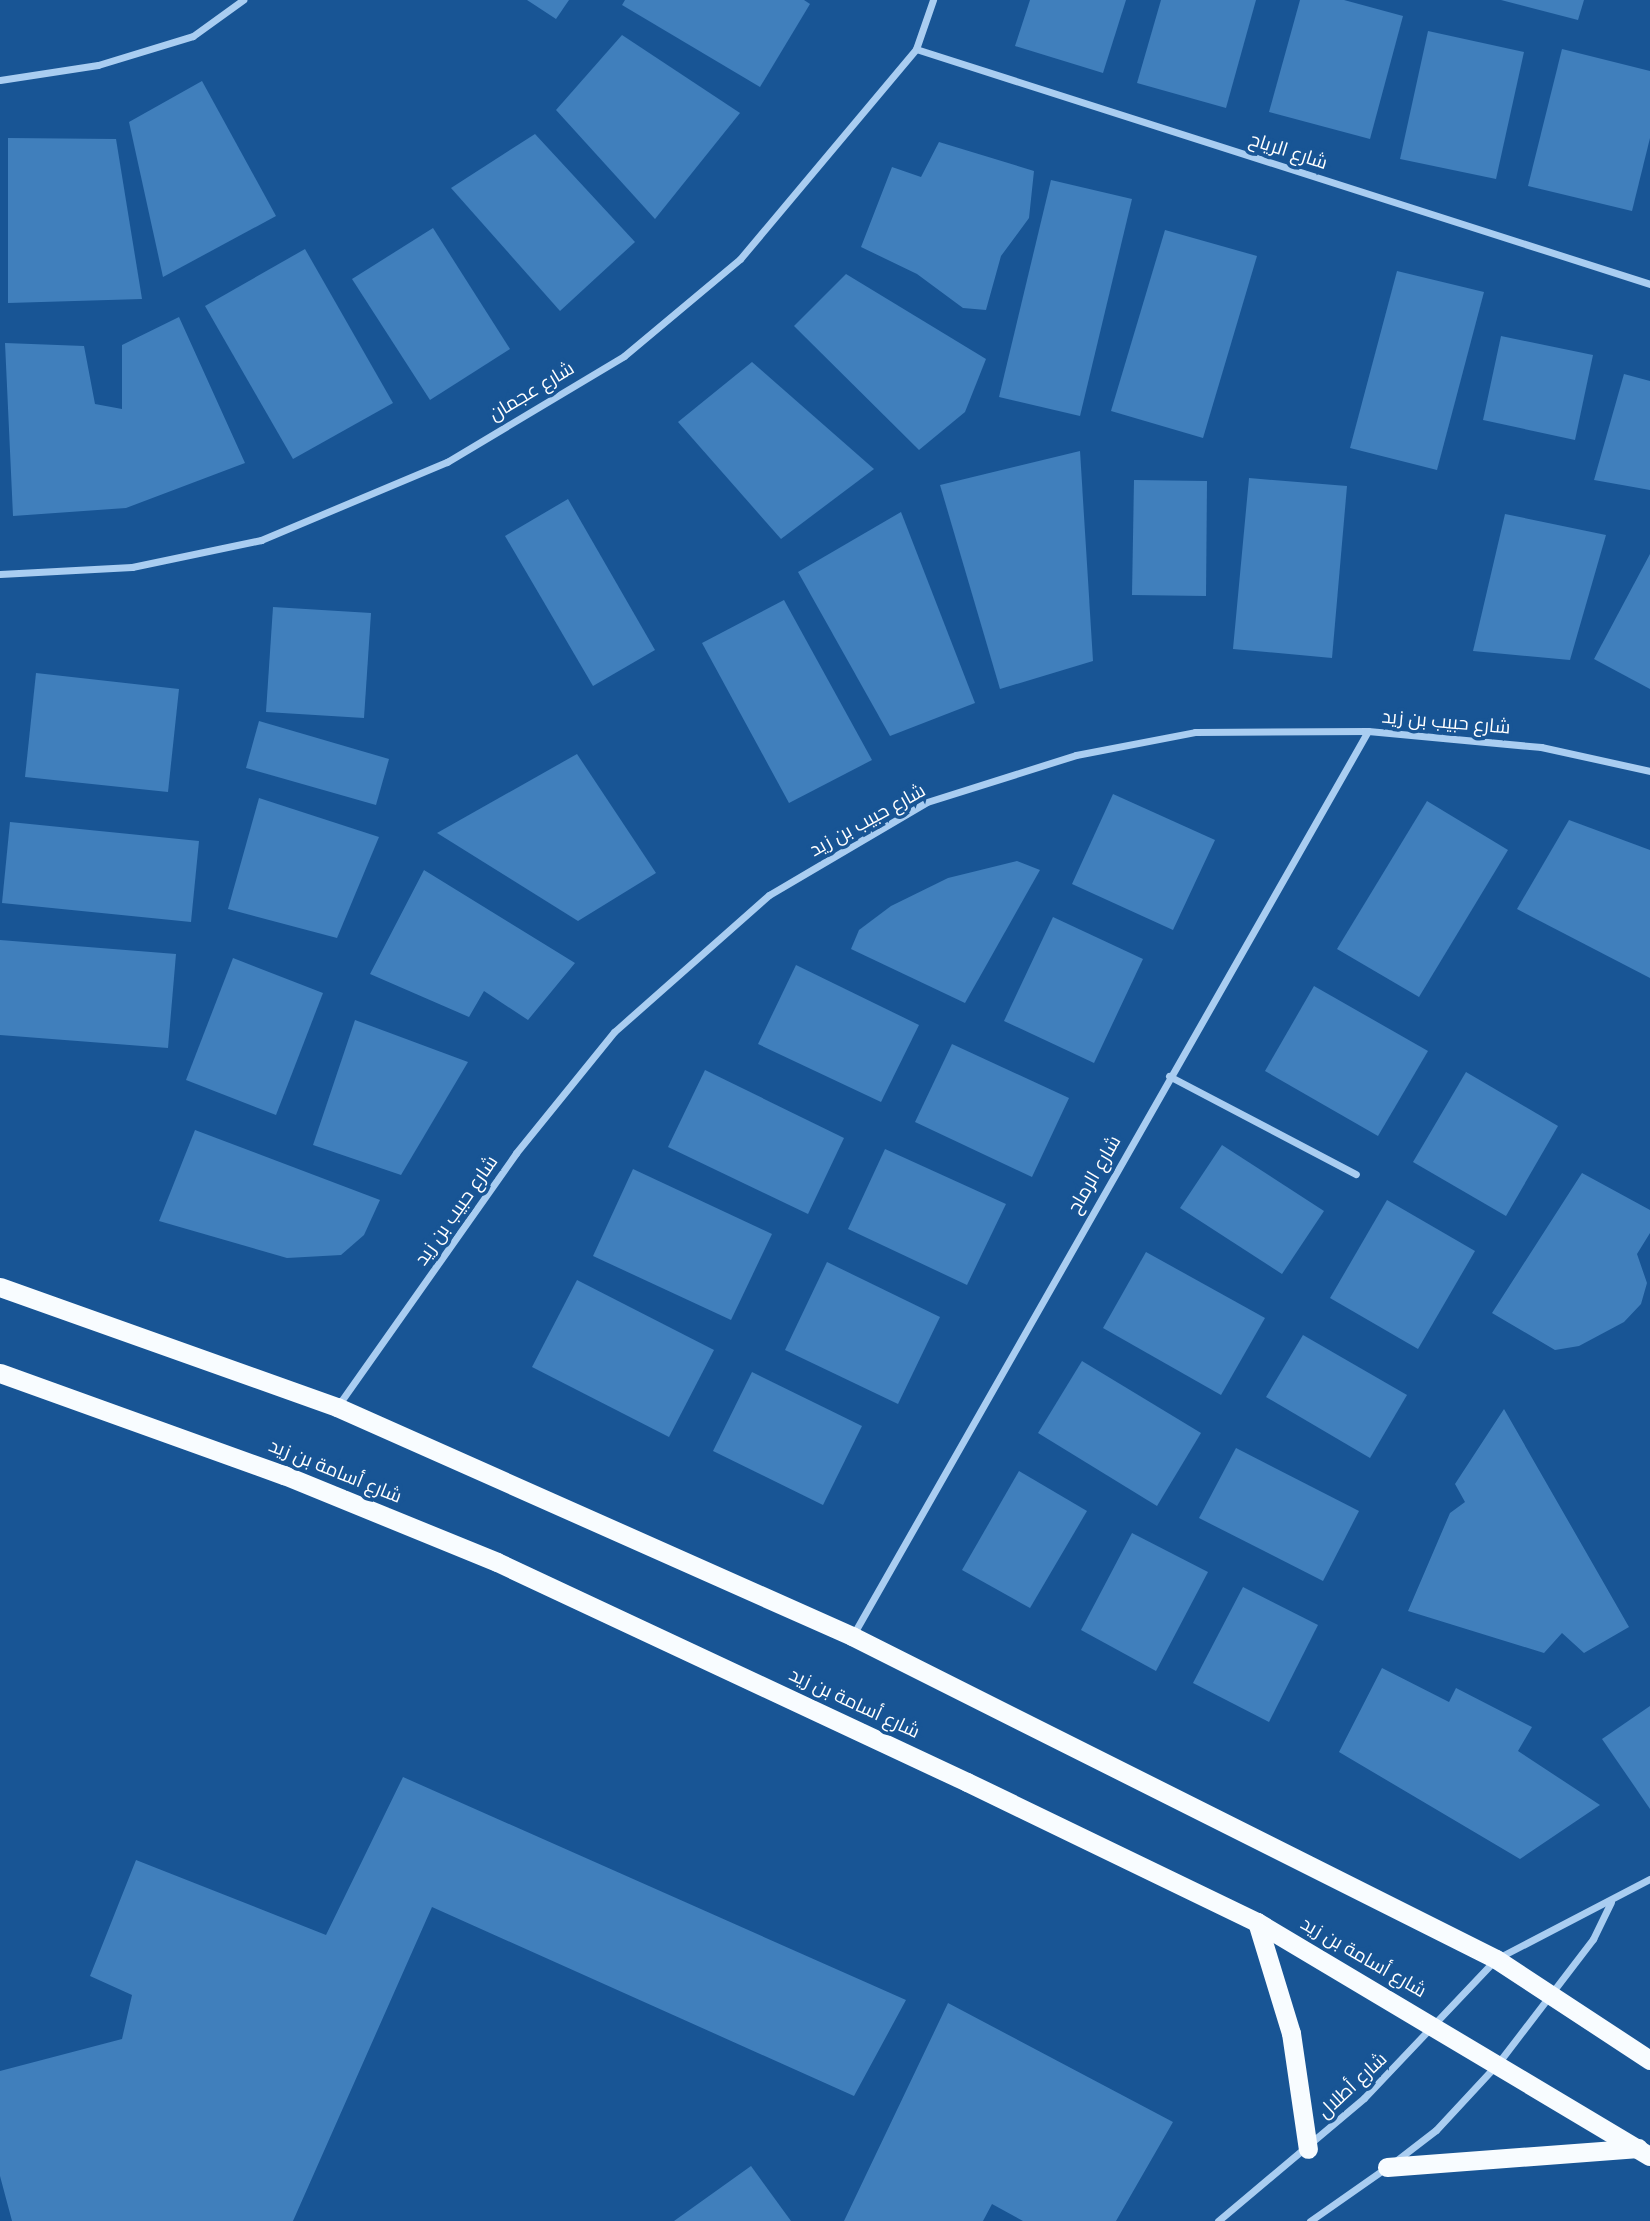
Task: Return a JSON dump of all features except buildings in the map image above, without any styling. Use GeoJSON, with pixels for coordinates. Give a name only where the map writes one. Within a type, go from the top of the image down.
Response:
{"type":"FeatureCollection","features":[{"type":"Feature","properties":{"kind":"highway"},"geometry":{"type":"LineString","coordinates":[[0,1287],[337,1407],[852,1636],[1496,1959],[1552,1993],[1650,2060]]}},
{"type":"Feature","properties":{"kind":"highway","name":"شارع أسامة بن زيد"},"geometry":{"type":"LineString","coordinates":[[0,1373],[285,1475],[497,1562],[1257,1922],[1437,2026],[1644,2152]]}},
{"type":"Feature","properties":{"kind":"highway"},"geometry":{"type":"LineString","coordinates":[[1257,1922],[1291,2033],[1308,2149]]}},
{"type":"Feature","properties":{"kind":"highway"},"geometry":{"type":"LineString","coordinates":[[1387,2168],[1644,2152]]}},
{"type":"Feature","properties":{"kind":"street"},"geometry":{"type":"LineString","coordinates":[[0,80],[98,65],[192,36],[243,0]]}},
{"type":"Feature","properties":{"kind":"street","name":"شارع عجمان"},"geometry":{"type":"LineString","coordinates":[[0,574],[132,567],[261,540],[447,462],[624,356],[740,259],[916,49],[933,0]]}},
{"type":"Feature","properties":{"kind":"street","name":"شارع الرياح"},"geometry":{"type":"LineString","coordinates":[[916,49],[1650,284]]}},
{"type":"Feature","properties":{"kind":"street","name":"شارع حبيب بن زيد"},"geometry":{"type":"LineString","coordinates":[[337,1407],[516,1153],[614,1032],[769,895],[928,802],[1076,755],[1195,732],[1368,731],[1541,747],[1650,771]]}},
{"type":"Feature","properties":{"kind":"street","name":"شارع الرماح"},"geometry":{"type":"LineString","coordinates":[[852,1636],[1368,731]]}},
{"type":"Feature","properties":{"kind":"street"},"geometry":{"type":"LineString","coordinates":[[1170,1076],[1356,1174]]}},
{"type":"Feature","properties":{"kind":"street"},"geometry":{"type":"LineString","coordinates":[[1496,1959],[1612,1902],[1650,1879]]}},
{"type":"Feature","properties":{"kind":"street"},"geometry":{"type":"LineString","coordinates":[[1310,2221],[1437,2130],[1499,2063],[1593,1940],[1612,1902]]}},
{"type":"Feature","properties":{"kind":"street","name":"شارع أطلال"},"geometry":{"type":"LineString","coordinates":[[1218,2221],[1308,2149],[1437,2026],[1496,1959]]}}]}
